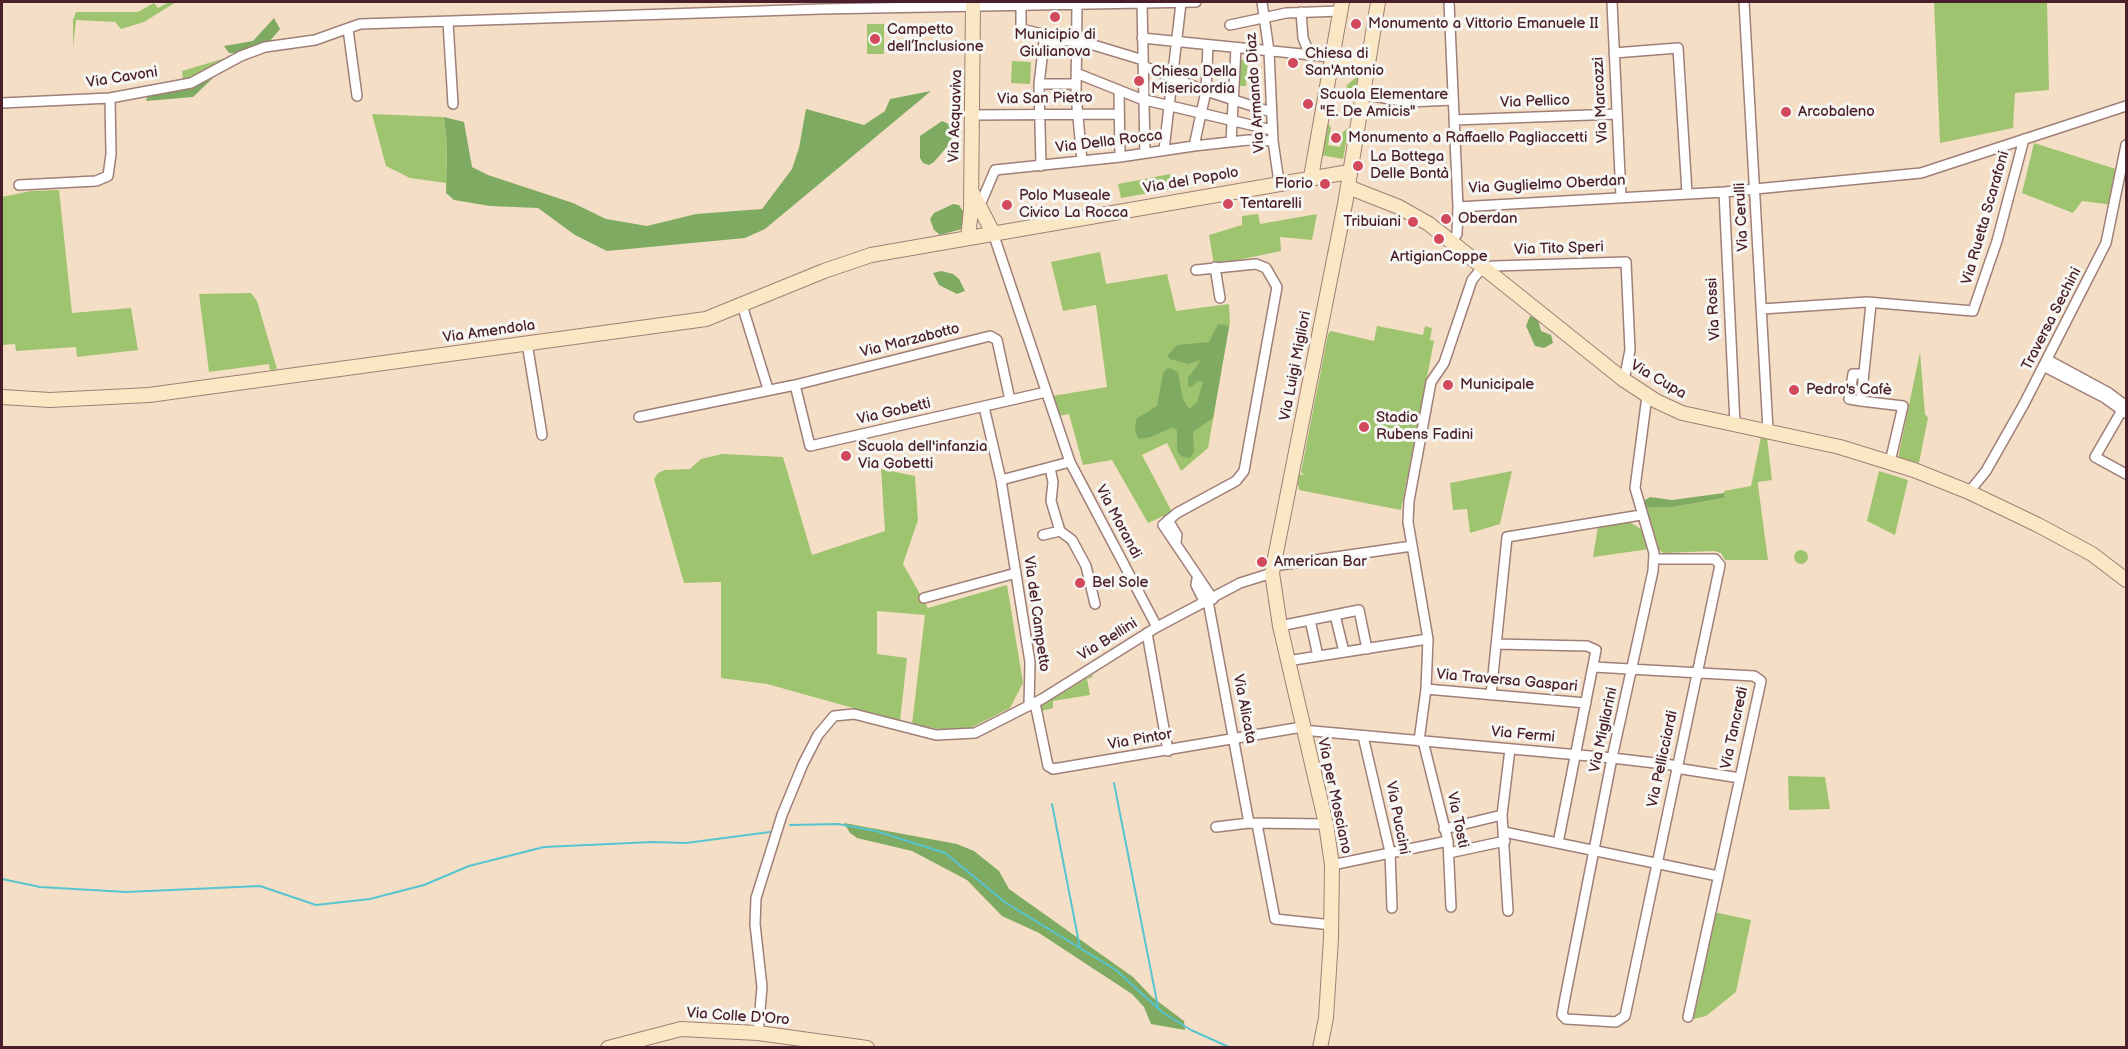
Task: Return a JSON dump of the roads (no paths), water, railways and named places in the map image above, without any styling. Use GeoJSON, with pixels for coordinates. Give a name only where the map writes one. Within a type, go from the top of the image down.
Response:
{"type":"FeatureCollection","features":[{"type":"Feature","properties":{"kind":"main road","name":"Via Luigi Migliori"},"geometry":{"type":"LineString","coordinates":[[1272,569],[1348,187],[1378,2]]}},
{"type":"Feature","properties":{"kind":"main road","name":"Via Acquaviva"},"geometry":{"type":"LineString","coordinates":[[974,4],[971,190],[981,235]]}},
{"type":"Feature","properties":{"kind":"main road"},"geometry":{"type":"LineString","coordinates":[[1311,177],[1341,6]]}},
{"type":"Feature","properties":{"kind":"main road"},"geometry":{"type":"LineString","coordinates":[[1332,57],[1367,64]]}},
{"type":"Feature","properties":{"kind":"main road","name":"Via del Popolo"},"geometry":{"type":"LineString","coordinates":[[981,235],[1349,172]]}},
{"type":"Feature","properties":{"kind":"main road"},"geometry":{"type":"LineString","coordinates":[[1348,187],[1410,212],[1452,241]]}},
{"type":"Feature","properties":{"kind":"main road"},"geometry":{"type":"LineString","coordinates":[[976,207],[1019,229]]}},
{"type":"Feature","properties":{"kind":"main road","name":"Via Acquaviva"},"geometry":{"type":"LineString","coordinates":[[976,207],[981,235]]}},
{"type":"Feature","properties":{"kind":"main road","name":"Via Amendola"},"geometry":{"type":"LineString","coordinates":[[2,397],[50,400],[150,395],[527,343],[620,333],[706,319],[824,271],[871,255],[981,235]]}},
{"type":"Feature","properties":{"kind":"main road","name":"Via Cupa"},"geometry":{"type":"LineString","coordinates":[[1452,241],[1482,268],[1647,396],[1682,413],[1768,430],[1890,462],[1969,492],[2092,554],[2127,580]]}},
{"type":"Feature","properties":{"kind":"main road","name":"Via per Mosciano"},"geometry":{"type":"LineString","coordinates":[[1272,569],[1287,661],[1326,824],[1332,866],[1332,925],[1326,1018],[1320,1047]]}},
{"type":"Feature","properties":{"kind":"main road","name":"Via Colle D'Oro"},"geometry":{"type":"LineString","coordinates":[[611,1047],[681,1029],[758,1033],[867,1047]]}},
{"type":"Feature","properties":{"kind":"street"},"geometry":{"type":"LineString","coordinates":[[1142,2],[1145,153]]}},
{"type":"Feature","properties":{"kind":"street","name":"Via Cavoni"},"geometry":{"type":"LineString","coordinates":[[2,103],[110,98],[191,83],[241,56],[265,47],[315,40],[360,24],[974,4],[1077,5],[1196,2]]}},
{"type":"Feature","properties":{"kind":"street","name":"Via Armando Diaz"},"geometry":{"type":"LineString","coordinates":[[1262,2],[1269,51],[1273,141],[1280,182]]}},
{"type":"Feature","properties":{"kind":"street"},"geometry":{"type":"LineString","coordinates":[[1449,2],[1458,207]]}},
{"type":"Feature","properties":{"kind":"street","name":"Via Marcozzi"},"geometry":{"type":"LineString","coordinates":[[1612,2],[1621,197]]}},
{"type":"Feature","properties":{"kind":"street","name":"Via Cerulli"},"geometry":{"type":"LineString","coordinates":[[1744,2],[1768,430]]}},
{"type":"Feature","properties":{"kind":"street"},"geometry":{"type":"LineString","coordinates":[[1164,150],[1181,3]]}},
{"type":"Feature","properties":{"kind":"street"},"geometry":{"type":"LineString","coordinates":[[1021,5],[1021,29],[1042,33],[1044,42],[1039,84],[1041,166]]}},
{"type":"Feature","properties":{"kind":"street"},"geometry":{"type":"LineString","coordinates":[[1077,5],[1076,84],[1082,161]]}},
{"type":"Feature","properties":{"kind":"street"},"geometry":{"type":"LineString","coordinates":[[1230,25],[1265,17],[1341,6]]}},
{"type":"Feature","properties":{"kind":"street"},"geometry":{"type":"LineString","coordinates":[[1300,12],[1303,38],[1309,53]]}},
{"type":"Feature","properties":{"kind":"street"},"geometry":{"type":"LineString","coordinates":[[448,22],[453,104]]}},
{"type":"Feature","properties":{"kind":"street"},"geometry":{"type":"LineString","coordinates":[[348,28],[357,96]]}},
{"type":"Feature","properties":{"kind":"street"},"geometry":{"type":"LineString","coordinates":[[1142,38],[1332,57]]}},
{"type":"Feature","properties":{"kind":"street"},"geometry":{"type":"LineString","coordinates":[[1044,42],[1077,40],[1143,63],[1206,91],[1271,112]]}},
{"type":"Feature","properties":{"kind":"street"},"geometry":{"type":"LineString","coordinates":[[1194,146],[1206,91],[1208,45]]}},
{"type":"Feature","properties":{"kind":"street"},"geometry":{"type":"LineString","coordinates":[[1231,142],[1236,48]]}},
{"type":"Feature","properties":{"kind":"street"},"geometry":{"type":"LineString","coordinates":[[1614,53],[1678,48],[1687,193]]}},
{"type":"Feature","properties":{"kind":"street"},"geometry":{"type":"LineString","coordinates":[[1076,73],[1144,100],[1272,130]]}},
{"type":"Feature","properties":{"kind":"street"},"geometry":{"type":"LineString","coordinates":[[1039,84],[1076,84]]}},
{"type":"Feature","properties":{"kind":"street"},"geometry":{"type":"LineString","coordinates":[[1119,90],[1120,157]]}},
{"type":"Feature","properties":{"kind":"street"},"geometry":{"type":"LineString","coordinates":[[1362,94],[1407,102],[1454,100]]}},
{"type":"Feature","properties":{"kind":"street"},"geometry":{"type":"LineString","coordinates":[[19,185],[96,181],[108,176],[111,154],[110,98]]}},
{"type":"Feature","properties":{"kind":"street","name":"Via Ruetta Scarafoni"},"geometry":{"type":"LineString","coordinates":[[1756,189],[1921,173],[2127,106]]}},
{"type":"Feature","properties":{"kind":"street","name":"Via San Pietro"},"geometry":{"type":"LineString","coordinates":[[972,115],[1118,114]]}},
{"type":"Feature","properties":{"kind":"street","name":"Via Pellico"},"geometry":{"type":"LineString","coordinates":[[1454,120],[1617,114]]}},
{"type":"Feature","properties":{"kind":"street","name":"Via Ruetta Scarafoni"},"geometry":{"type":"LineString","coordinates":[[1870,304],[1974,311],[1997,241],[2024,139]]}},
{"type":"Feature","properties":{"kind":"street","name":"Via Della Rocca"},"geometry":{"type":"LineString","coordinates":[[976,207],[995,170],[1120,157],[1231,142],[1273,141]]}},
{"type":"Feature","properties":{"kind":"street","name":"Traversa Sechini"},"geometry":{"type":"LineString","coordinates":[[1969,492],[1986,471],[2046,364],[2106,243],[2127,145]]}},
{"type":"Feature","properties":{"kind":"street","name":"Via Guglielmo Oberdan"},"geometry":{"type":"LineString","coordinates":[[1452,241],[1457,234],[1458,207],[1756,189]]}},
{"type":"Feature","properties":{"kind":"street","name":"Via Rossi"},"geometry":{"type":"LineString","coordinates":[[1724,192],[1735,424]]}},
{"type":"Feature","properties":{"kind":"street"},"geometry":{"type":"LineString","coordinates":[[981,235],[1046,392],[1070,462],[1001,480]]}},
{"type":"Feature","properties":{"kind":"street","name":"Via Tito Speri"},"geometry":{"type":"LineString","coordinates":[[1482,268],[1626,262],[1630,350],[1624,380]]}},
{"type":"Feature","properties":{"kind":"street","name":"Via Alicata"},"geometry":{"type":"LineString","coordinates":[[1215,267],[1256,264],[1266,268],[1277,287],[1244,471],[1236,481],[1168,520],[1177,535],[1176,542],[1197,579],[1196,585],[1209,601],[1234,739],[1275,919],[1332,925]]}},
{"type":"Feature","properties":{"kind":"street"},"geometry":{"type":"LineString","coordinates":[[1196,270],[1215,267],[1220,298]]}},
{"type":"Feature","properties":{"kind":"street","name":"Via Traversa Gaspari"},"geometry":{"type":"LineString","coordinates":[[1421,741],[1428,639],[1408,522],[1409,501],[1431,382],[1444,363],[1472,280],[1482,268]]}},
{"type":"Feature","properties":{"kind":"street"},"geometry":{"type":"LineString","coordinates":[[1762,309],[1842,302],[1870,304],[1863,374],[1853,374],[1849,399],[1903,406],[1890,462]]}},
{"type":"Feature","properties":{"kind":"street"},"geometry":{"type":"LineString","coordinates":[[742,305],[768,389]]}},
{"type":"Feature","properties":{"kind":"street","name":"Via Marzabotto"},"geometry":{"type":"LineString","coordinates":[[639,417],[795,385],[990,336],[997,340],[1010,400]]}},
{"type":"Feature","properties":{"kind":"street"},"geometry":{"type":"LineString","coordinates":[[527,343],[542,435]]}},
{"type":"Feature","properties":{"kind":"street"},"geometry":{"type":"LineString","coordinates":[[2046,364],[2109,393],[2125,408],[2096,457],[2127,474]]}},
{"type":"Feature","properties":{"kind":"street","name":"Via Gobetti"},"geometry":{"type":"LineString","coordinates":[[795,385],[810,446],[1046,392]]}},
{"type":"Feature","properties":{"kind":"street","name":"Via Migliarini"},"geometry":{"type":"LineString","coordinates":[[1617,1022],[1571,1020],[1562,1015],[1612,758],[1655,559],[1641,514],[1635,480],[1647,396]]}},
{"type":"Feature","properties":{"kind":"street","name":"Via del Campetto"},"geometry":{"type":"LineString","coordinates":[[984,407],[1001,480],[1030,662],[1032,704]]}},
{"type":"Feature","properties":{"kind":"street","name":"Via Morandi"},"geometry":{"type":"LineString","coordinates":[[1070,462],[1157,627]]}},
{"type":"Feature","properties":{"kind":"street"},"geometry":{"type":"LineString","coordinates":[[1050,468],[1053,482],[1051,501],[1060,531],[1072,540],[1086,566],[1095,604]]}},
{"type":"Feature","properties":{"kind":"street"},"geometry":{"type":"LineString","coordinates":[[1491,695],[1507,537],[1641,514]]}},
{"type":"Feature","properties":{"kind":"street"},"geometry":{"type":"LineString","coordinates":[[1042,534],[1060,531]]}},
{"type":"Feature","properties":{"kind":"street","name":"Via Bellini"},"geometry":{"type":"LineString","coordinates":[[1032,704],[1157,627],[1272,569],[1412,546]]}},
{"type":"Feature","properties":{"kind":"street","name":"Via Pellicciardi"},"geometry":{"type":"LineString","coordinates":[[1617,1022],[1622,1020],[1628,1008],[1719,562],[1714,559],[1655,559]]}},
{"type":"Feature","properties":{"kind":"street"},"geometry":{"type":"LineString","coordinates":[[924,598],[1016,573]]}},
{"type":"Feature","properties":{"kind":"street"},"geometry":{"type":"LineString","coordinates":[[1280,626],[1359,610],[1367,649]]}},
{"type":"Feature","properties":{"kind":"street"},"geometry":{"type":"LineString","coordinates":[[1335,615],[1344,652]]}},
{"type":"Feature","properties":{"kind":"street"},"geometry":{"type":"LineString","coordinates":[[1310,620],[1318,656]]}},
{"type":"Feature","properties":{"kind":"street"},"geometry":{"type":"LineString","coordinates":[[1147,633],[1168,751]]}},
{"type":"Feature","properties":{"kind":"street"},"geometry":{"type":"LineString","coordinates":[[1287,661],[1428,639]]}},
{"type":"Feature","properties":{"kind":"street","name":"Via Traversa Gaspari"},"geometry":{"type":"LineString","coordinates":[[1496,644],[1587,646],[1596,650],[1558,843]]}},
{"type":"Feature","properties":{"kind":"street","name":"Via Tancredi"},"geometry":{"type":"LineString","coordinates":[[1594,667],[1754,676],[1761,681],[1688,1017]]}},
{"type":"Feature","properties":{"kind":"street","name":"Via Traversa Gaspari"},"geometry":{"type":"LineString","coordinates":[[1426,689],[1586,703]]}},
{"type":"Feature","properties":{"kind":"street"},"geometry":{"type":"LineString","coordinates":[[758,1033],[762,987],[755,924],[756,898],[783,815],[818,735],[834,716],[854,714],[936,735],[966,735],[984,730],[1032,704]]}},
{"type":"Feature","properties":{"kind":"street","name":"Via Pintor"},"geometry":{"type":"LineString","coordinates":[[1032,704],[1048,766],[1053,769],[1302,728]]}},
{"type":"Feature","properties":{"kind":"street","name":"Via Fermi"},"geometry":{"type":"LineString","coordinates":[[1302,728],[1363,736],[1612,758],[1740,778]]}},
{"type":"Feature","properties":{"kind":"street","name":"Via Puccini"},"geometry":{"type":"LineString","coordinates":[[1363,736],[1379,796],[1390,852],[1392,908]]}},
{"type":"Feature","properties":{"kind":"street","name":"Via Tosti"},"geometry":{"type":"LineString","coordinates":[[1421,741],[1448,841],[1450,907]]}},
{"type":"Feature","properties":{"kind":"street"},"geometry":{"type":"LineString","coordinates":[[1508,911],[1502,815],[1510,750]]}},
{"type":"Feature","properties":{"kind":"street"},"geometry":{"type":"LineString","coordinates":[[1444,829],[1502,815]]}},
{"type":"Feature","properties":{"kind":"street"},"geometry":{"type":"LineString","coordinates":[[1216,827],[1253,823],[1326,824]]}},
{"type":"Feature","properties":{"kind":"street"},"geometry":{"type":"LineString","coordinates":[[1449,853],[1504,836],[1558,843],[1718,876]]}},
{"type":"Feature","properties":{"kind":"street"},"geometry":{"type":"LineString","coordinates":[[1332,866],[1448,841]]}},
{"type":"Feature","properties":{"kind":"waterway"},"geometry":{"type":"LineString","coordinates":[[1114,783],[1158,1007]]}},
{"type":"Feature","properties":{"kind":"waterway"},"geometry":{"type":"LineString","coordinates":[[1052,804],[1080,948]]}},
{"type":"Feature","properties":{"kind":"waterway"},"geometry":{"type":"LineString","coordinates":[[790,825],[838,824],[876,831],[945,853],[1006,903],[1116,970],[1162,1012],[1191,1030],[1231,1048]]}},
{"type":"Feature","properties":{"kind":"waterway"},"geometry":{"type":"LineString","coordinates":[[2,879],[40,887],[126,892],[260,886],[316,905],[370,899],[424,885],[469,866],[544,847],[652,842],[686,843],[770,832]]}},
{"type":"Feature","properties":{"kind":"place","name":"Municipio di Giulianova"},"geometry":{"type":"Point","coordinates":[1055,17]}},
{"type":"Feature","properties":{"kind":"place","name":"Monumento a Vittorio Emanuele II"},"geometry":{"type":"Point","coordinates":[1356,24]}},
{"type":"Feature","properties":{"kind":"place","name":"Campetto dell’Inclusione"},"geometry":{"type":"Point","coordinates":[875,39]}},
{"type":"Feature","properties":{"kind":"place","name":"Chiesa di San'Antonio"},"geometry":{"type":"Point","coordinates":[1293,63]}},
{"type":"Feature","properties":{"kind":"place","name":"Chiesa Della Misericordia"},"geometry":{"type":"Point","coordinates":[1139,81]}},
{"type":"Feature","properties":{"kind":"place","name":"Scuola Elementare \"E. De Amicis\""},"geometry":{"type":"Point","coordinates":[1308,104]}},
{"type":"Feature","properties":{"kind":"place","name":"Arcobaleno"},"geometry":{"type":"Point","coordinates":[1786,112]}},
{"type":"Feature","properties":{"kind":"place","name":"Monumento a Raffaello Pagliaccetti"},"geometry":{"type":"Point","coordinates":[1336,138]}},
{"type":"Feature","properties":{"kind":"place","name":"La Bottega Delle Bontà"},"geometry":{"type":"Point","coordinates":[1358,166]}},
{"type":"Feature","properties":{"kind":"place","name":"Florio"},"geometry":{"type":"Point","coordinates":[1325,184]}},
{"type":"Feature","properties":{"kind":"place","name":"Tentarelli"},"geometry":{"type":"Point","coordinates":[1228,204]}},
{"type":"Feature","properties":{"kind":"place","name":"Polo Museale Civico La Rocca"},"geometry":{"type":"Point","coordinates":[1007,205]}},
{"type":"Feature","properties":{"kind":"place","name":"Oberdan"},"geometry":{"type":"Point","coordinates":[1446,219]}},
{"type":"Feature","properties":{"kind":"place","name":"Tribuiani"},"geometry":{"type":"Point","coordinates":[1413,222]}},
{"type":"Feature","properties":{"kind":"place","name":"ArtigianCoppe"},"geometry":{"type":"Point","coordinates":[1439,239]}},
{"type":"Feature","properties":{"kind":"place","name":"Municipale"},"geometry":{"type":"Point","coordinates":[1448,385]}},
{"type":"Feature","properties":{"kind":"place","name":"Pedro's Cafè"},"geometry":{"type":"Point","coordinates":[1794,390]}},
{"type":"Feature","properties":{"kind":"place","name":"Stadio Rubens Fadini"},"geometry":{"type":"Point","coordinates":[1364,427]}},
{"type":"Feature","properties":{"kind":"place","name":"Scuola dell'infanzia Via Gobetti"},"geometry":{"type":"Point","coordinates":[846,456]}},
{"type":"Feature","properties":{"kind":"place","name":"American Bar"},"geometry":{"type":"Point","coordinates":[1262,562]}},
{"type":"Feature","properties":{"kind":"place","name":"Bel Sole"},"geometry":{"type":"Point","coordinates":[1080,583]}}]}
